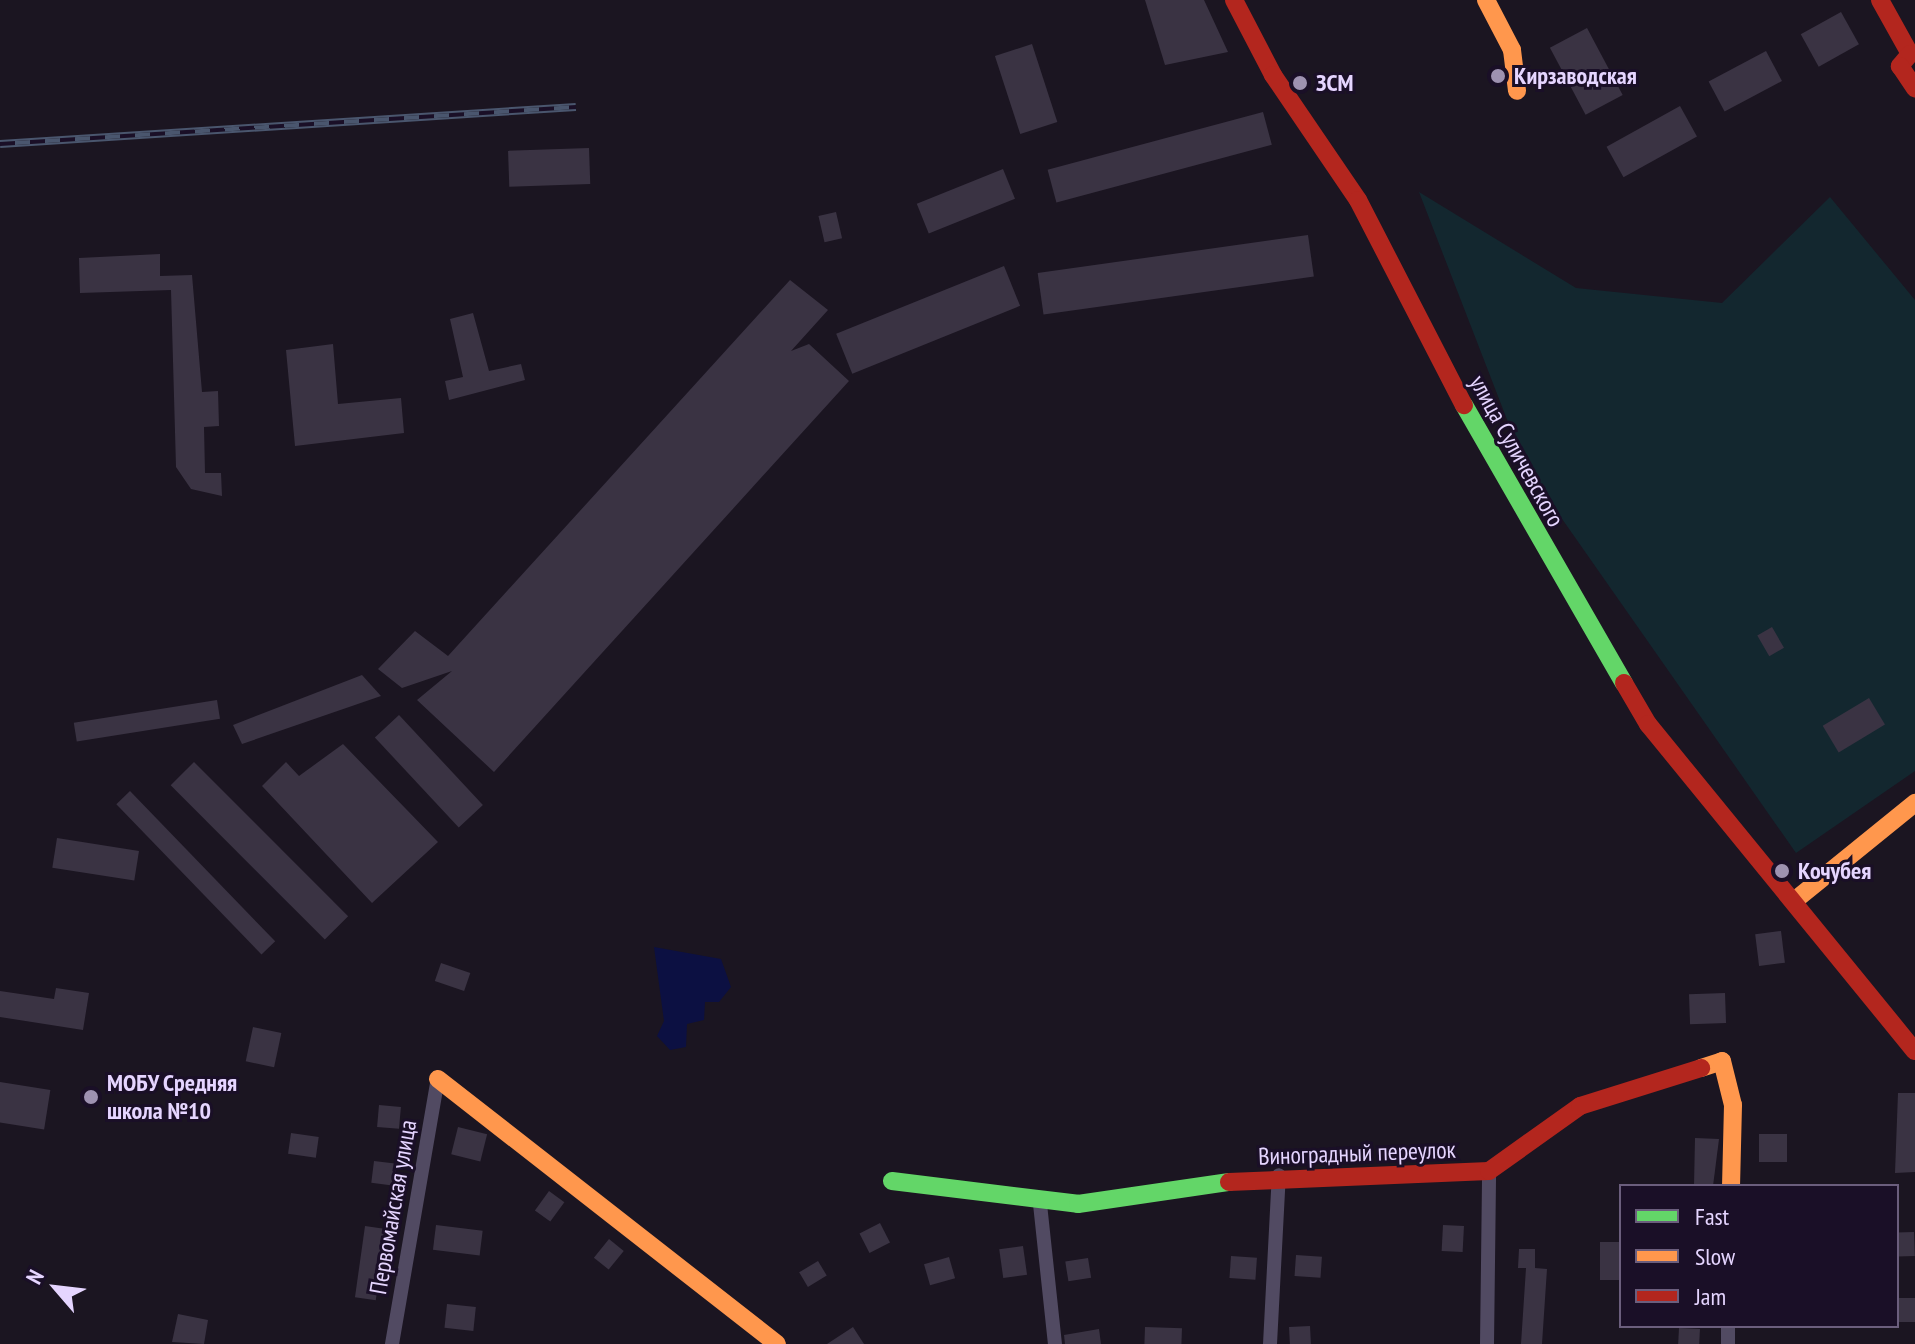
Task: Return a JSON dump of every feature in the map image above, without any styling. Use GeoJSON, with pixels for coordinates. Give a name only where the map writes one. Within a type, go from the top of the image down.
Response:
{"type":"FeatureCollection","features":[{"type":"Feature","properties":{"kind":"street","name":"улица Суличевского"},"geometry":{"type":"LineString","coordinates":[[1234,0],[1273,75],[1358,200],[1590,631],[1678,763],[1915,1051]]}},
{"type":"Feature","properties":{"kind":"street"},"geometry":{"type":"LineString","coordinates":[[1486,0],[1512,50],[1517,91]]}},
{"type":"Feature","properties":{"kind":"street"},"geometry":{"type":"LineString","coordinates":[[1880,0],[1912,53],[1900,66],[1915,88]]}},
{"type":"Feature","properties":{"kind":"street"},"geometry":{"type":"LineString","coordinates":[[1794,901],[1915,803]]}},
{"type":"Feature","properties":{"kind":"street","name":"Виноградный переулок"},"geometry":{"type":"LineString","coordinates":[[892,1181],[919,1179],[1040,1204],[1136,1201],[1279,1175],[1489,1171],[1580,1106],[1722,1061],[1727,1091],[1731,1184]]}},
{"type":"Feature","properties":{"kind":"street"},"geometry":{"type":"LineString","coordinates":[[438,1079],[777,1344]]}},
{"type":"Feature","properties":{"kind":"street","name":"Первомайская улица"},"geometry":{"type":"LineString","coordinates":[[392,1344],[438,1079]]}},
{"type":"Feature","properties":{"kind":"street"},"geometry":{"type":"LineString","coordinates":[[1487,1344],[1489,1171]]}},
{"type":"Feature","properties":{"kind":"street"},"geometry":{"type":"LineString","coordinates":[[1270,1344],[1279,1175]]}},
{"type":"Feature","properties":{"kind":"street"},"geometry":{"type":"LineString","coordinates":[[1040,1204],[1055,1344]]}},
{"type":"Feature","properties":{"kind":"shaded area"},"geometry":{"type":"Polygon","coordinates":[[[1419,192],[1576,288],[1722,303],[1830,197],[1915,300],[1915,771],[1796,853],[1525,466],[1419,192]]]}},
{"type":"Feature","properties":{"kind":"shaded area"},"geometry":{"type":"Polygon","coordinates":[[[654,947],[721,959],[731,987],[719,1002],[705,1002],[704,1020],[687,1024],[686,1047],[670,1050],[657,1036],[664,1021],[654,947]]]}},
{"type":"Feature","properties":{"kind":"building"},"geometry":{"type":"Polygon","coordinates":[[[1145,0],[1204,0],[1228,52],[1165,65],[1145,0]]]}},
{"type":"Feature","properties":{"kind":"building"},"geometry":{"type":"Polygon","coordinates":[[[1841,12],[1859,44],[1819,67],[1801,34],[1841,12]]]}},
{"type":"Feature","properties":{"kind":"building"},"geometry":{"type":"Polygon","coordinates":[[[1587,28],[1623,95],[1586,115],[1550,48],[1587,28]]]}},
{"type":"Feature","properties":{"kind":"building"},"geometry":{"type":"Polygon","coordinates":[[[1032,44],[1057,122],[1020,134],[995,56],[1032,44]]]}},
{"type":"Feature","properties":{"kind":"building"},"geometry":{"type":"Polygon","coordinates":[[[1766,51],[1782,81],[1725,112],[1709,82],[1766,51]]]}},
{"type":"Feature","properties":{"kind":"building"},"geometry":{"type":"Polygon","coordinates":[[[1680,106],[1697,137],[1624,177],[1607,147],[1680,106]]]}},
{"type":"Feature","properties":{"kind":"building"},"geometry":{"type":"Polygon","coordinates":[[[1263,112],[1272,145],[1056,203],[1048,170],[1263,112]]]}},
{"type":"Feature","properties":{"kind":"building"},"geometry":{"type":"Polygon","coordinates":[[[589,148],[590,184],[509,187],[508,151],[589,148]]]}},
{"type":"Feature","properties":{"kind":"building"},"geometry":{"type":"Polygon","coordinates":[[[1003,169],[1015,199],[929,234],[917,204],[1003,169]]]}},
{"type":"Feature","properties":{"kind":"building"},"geometry":{"type":"Polygon","coordinates":[[[836,212],[842,238],[825,242],[818,216],[836,212]]]}},
{"type":"Feature","properties":{"kind":"building"},"geometry":{"type":"Polygon","coordinates":[[[1308,235],[1314,277],[1044,315],[1038,273],[1308,235]]]}},
{"type":"Feature","properties":{"kind":"building"},"geometry":{"type":"Polygon","coordinates":[[[160,254],[160,276],[192,275],[202,392],[218,391],[219,426],[204,427],[205,473],[221,473],[222,496],[191,489],[176,467],[171,290],[80,293],[79,258],[160,254]]]}},
{"type":"Feature","properties":{"kind":"building"},"geometry":{"type":"Polygon","coordinates":[[[1004,266],[1020,306],[852,374],[836,334],[1004,266]]]}},
{"type":"Feature","properties":{"kind":"building"},"geometry":{"type":"Polygon","coordinates":[[[790,280],[828,310],[791,351],[809,344],[849,381],[494,772],[417,700],[452,671],[402,688],[378,669],[415,631],[448,656],[790,280]]]}},
{"type":"Feature","properties":{"kind":"building"},"geometry":{"type":"Polygon","coordinates":[[[473,313],[489,371],[521,364],[525,380],[449,400],[445,381],[463,377],[450,319],[473,313]]]}},
{"type":"Feature","properties":{"kind":"building"},"geometry":{"type":"Polygon","coordinates":[[[333,344],[338,404],[401,398],[404,433],[295,446],[286,350],[333,344]]]}},
{"type":"Feature","properties":{"kind":"building"},"geometry":{"type":"Polygon","coordinates":[[[1772,627],[1784,648],[1769,656],[1757,636],[1772,627]]]}},
{"type":"Feature","properties":{"kind":"building"},"geometry":{"type":"Polygon","coordinates":[[[362,675],[381,696],[242,744],[233,725],[362,675]]]}},
{"type":"Feature","properties":{"kind":"building"},"geometry":{"type":"Polygon","coordinates":[[[1869,698],[1885,725],[1839,752],[1823,726],[1869,698]]]}},
{"type":"Feature","properties":{"kind":"building"},"geometry":{"type":"Polygon","coordinates":[[[217,700],[220,719],[77,741],[74,723],[217,700]]]}},
{"type":"Feature","properties":{"kind":"building"},"geometry":{"type":"Polygon","coordinates":[[[399,715],[483,805],[459,827],[375,738],[399,715]]]}},
{"type":"Feature","properties":{"kind":"building"},"geometry":{"type":"Polygon","coordinates":[[[343,744],[438,842],[372,903],[262,786],[286,762],[299,776],[343,744]]]}},
{"type":"Feature","properties":{"kind":"building"},"geometry":{"type":"Polygon","coordinates":[[[194,762],[348,916],[325,939],[171,785],[194,762]]]}},
{"type":"Feature","properties":{"kind":"building"},"geometry":{"type":"Polygon","coordinates":[[[130,791],[275,941],[262,955],[116,804],[130,791]]]}},
{"type":"Feature","properties":{"kind":"building"},"geometry":{"type":"Polygon","coordinates":[[[57,838],[139,851],[134,881],[52,868],[57,838]]]}},
{"type":"Feature","properties":{"kind":"building"},"geometry":{"type":"Polygon","coordinates":[[[1781,931],[1785,963],[1759,966],[1755,934],[1781,931]]]}},
{"type":"Feature","properties":{"kind":"building"},"geometry":{"type":"Polygon","coordinates":[[[441,963],[470,973],[464,991],[435,981],[441,963]]]}},
{"type":"Feature","properties":{"kind":"building"},"geometry":{"type":"Polygon","coordinates":[[[56,988],[89,993],[83,1030],[0,1017],[0,991],[54,999],[56,988]]]}},
{"type":"Feature","properties":{"kind":"building"},"geometry":{"type":"Polygon","coordinates":[[[1725,993],[1726,1023],[1690,1024],[1689,994],[1725,993]]]}},
{"type":"Feature","properties":{"kind":"building"},"geometry":{"type":"Polygon","coordinates":[[[253,1027],[281,1033],[274,1067],[246,1061],[253,1027]]]}},
{"type":"Feature","properties":{"kind":"building"},"geometry":{"type":"Polygon","coordinates":[[[0,1082],[50,1090],[44,1129],[0,1122],[0,1082]]]}},
{"type":"Feature","properties":{"kind":"building"},"geometry":{"type":"Polygon","coordinates":[[[1898,1093],[1915,1093],[1915,1172],[1895,1173],[1898,1093]]]}},
{"type":"Feature","properties":{"kind":"building"},"geometry":{"type":"Polygon","coordinates":[[[379,1105],[401,1107],[399,1129],[377,1127],[379,1105]]]}},
{"type":"Feature","properties":{"kind":"building"},"geometry":{"type":"Polygon","coordinates":[[[458,1127],[487,1134],[480,1161],[451,1154],[458,1127]]]}},
{"type":"Feature","properties":{"kind":"building"},"geometry":{"type":"Polygon","coordinates":[[[291,1133],[319,1137],[316,1158],[288,1154],[291,1133]]]}},
{"type":"Feature","properties":{"kind":"building"},"geometry":{"type":"Polygon","coordinates":[[[1759,1134],[1787,1134],[1787,1162],[1759,1162],[1759,1134]]]}},
{"type":"Feature","properties":{"kind":"building"},"geometry":{"type":"Polygon","coordinates":[[[1695,1138],[1719,1139],[1713,1184],[1694,1184],[1695,1138]]]}},
{"type":"Feature","properties":{"kind":"building"},"geometry":{"type":"Polygon","coordinates":[[[374,1161],[397,1164],[394,1186],[371,1183],[374,1161]]]}},
{"type":"Feature","properties":{"kind":"building"},"geometry":{"type":"Polygon","coordinates":[[[549,1191],[564,1202],[550,1222],[535,1210],[549,1191]]]}},
{"type":"Feature","properties":{"kind":"building"},"geometry":{"type":"Polygon","coordinates":[[[880,1223],[890,1243],[869,1253],[860,1233],[880,1223]]]}},
{"type":"Feature","properties":{"kind":"building"},"geometry":{"type":"Polygon","coordinates":[[[436,1225],[483,1231],[480,1256],[433,1250],[436,1225]]]}},
{"type":"Feature","properties":{"kind":"building"},"geometry":{"type":"Polygon","coordinates":[[[1443,1225],[1464,1226],[1463,1252],[1442,1251],[1443,1225]]]}},
{"type":"Feature","properties":{"kind":"building"},"geometry":{"type":"Polygon","coordinates":[[[365,1226],[386,1229],[376,1300],[355,1297],[365,1226]]]}},
{"type":"Feature","properties":{"kind":"building"},"geometry":{"type":"Polygon","coordinates":[[[1914,1232],[1915,1256],[1899,1257],[1899,1233],[1914,1232]]]}},
{"type":"Feature","properties":{"kind":"building"},"geometry":{"type":"Polygon","coordinates":[[[609,1239],[624,1251],[609,1270],[594,1258],[609,1239]]]}},
{"type":"Feature","properties":{"kind":"building"},"geometry":{"type":"Polygon","coordinates":[[[1600,1242],[1619,1242],[1619,1280],[1600,1280],[1600,1242]]]}},
{"type":"Feature","properties":{"kind":"building"},"geometry":{"type":"Polygon","coordinates":[[[1023,1246],[1027,1275],[1003,1278],[999,1249],[1023,1246]]]}},
{"type":"Feature","properties":{"kind":"building"},"geometry":{"type":"Polygon","coordinates":[[[1519,1249],[1535,1249],[1535,1268],[1547,1269],[1542,1344],[1521,1344],[1526,1268],[1518,1268],[1519,1249]]]}},
{"type":"Feature","properties":{"kind":"building"},"geometry":{"type":"Polygon","coordinates":[[[1296,1255],[1322,1257],[1320,1278],[1295,1276],[1296,1255]]]}},
{"type":"Feature","properties":{"kind":"building"},"geometry":{"type":"Polygon","coordinates":[[[1231,1256],[1257,1258],[1255,1280],[1229,1278],[1231,1256]]]}},
{"type":"Feature","properties":{"kind":"building"},"geometry":{"type":"Polygon","coordinates":[[[949,1257],[955,1278],[930,1285],[924,1264],[949,1257]]]}},
{"type":"Feature","properties":{"kind":"building"},"geometry":{"type":"Polygon","coordinates":[[[1088,1258],[1091,1278],[1068,1281],[1065,1262],[1088,1258]]]}},
{"type":"Feature","properties":{"kind":"building"},"geometry":{"type":"Polygon","coordinates":[[[818,1261],[827,1276],[808,1287],[799,1272],[818,1261]]]}},
{"type":"Feature","properties":{"kind":"building"},"geometry":{"type":"Polygon","coordinates":[[[1899,1298],[1915,1298],[1915,1322],[1899,1322],[1899,1298]]]}},
{"type":"Feature","properties":{"kind":"building"},"geometry":{"type":"Polygon","coordinates":[[[447,1304],[476,1307],[473,1331],[444,1328],[447,1304]]]}},
{"type":"Feature","properties":{"kind":"building"},"geometry":{"type":"Polygon","coordinates":[[[178,1314],[208,1320],[204,1344],[172,1342],[178,1314]]]}},
{"type":"Feature","properties":{"kind":"building"},"geometry":{"type":"Polygon","coordinates":[[[1310,1326],[1311,1344],[1290,1344],[1289,1327],[1310,1326]]]}},
{"type":"Feature","properties":{"kind":"building"},"geometry":{"type":"Polygon","coordinates":[[[853,1327],[864,1344],[827,1344],[853,1327]]]}},
{"type":"Feature","properties":{"kind":"building"},"geometry":{"type":"Polygon","coordinates":[[[1145,1327],[1182,1328],[1181,1344],[1144,1344],[1145,1327]]]}},
{"type":"Feature","properties":{"kind":"building"},"geometry":{"type":"Polygon","coordinates":[[[1679,1328],[1700,1329],[1699,1344],[1678,1344],[1679,1328]]]}},
{"type":"Feature","properties":{"kind":"building"},"geometry":{"type":"Polygon","coordinates":[[[1099,1329],[1101,1344],[1065,1344],[1064,1335],[1099,1329]]]}},
{"type":"Feature","properties":{"kind":"railway"},"geometry":{"type":"LineString","coordinates":[[0,144],[576,107]]}},
{"type":"Feature","properties":{"kind":"traffic: fast"},"geometry":{"type":"LineString","coordinates":[[1464,405],[1624,683]]}},
{"type":"Feature","properties":{"kind":"traffic: fast"},"geometry":{"type":"LineString","coordinates":[[892,1181],[1078,1204],[1229,1182]]}},
{"type":"Feature","properties":{"kind":"traffic: slow"},"geometry":{"type":"LineString","coordinates":[[1486,0],[1512,50],[1517,91]]}},
{"type":"Feature","properties":{"kind":"traffic: slow"},"geometry":{"type":"LineString","coordinates":[[1794,901],[1915,803]]}},
{"type":"Feature","properties":{"kind":"traffic: slow"},"geometry":{"type":"LineString","coordinates":[[1701,1068],[1722,1061],[1733,1105],[1731,1184]]}},
{"type":"Feature","properties":{"kind":"traffic: slow"},"geometry":{"type":"LineString","coordinates":[[438,1079],[777,1344]]}},
{"type":"Feature","properties":{"kind":"traffic: jam"},"geometry":{"type":"LineString","coordinates":[[1234,0],[1273,75],[1358,200],[1464,405]]}},
{"type":"Feature","properties":{"kind":"traffic: jam"},"geometry":{"type":"LineString","coordinates":[[1880,0],[1910,54],[1900,66],[1915,88]]}},
{"type":"Feature","properties":{"kind":"traffic: jam"},"geometry":{"type":"LineString","coordinates":[[1624,683],[1648,724],[1915,1051]]}},
{"type":"Feature","properties":{"kind":"traffic: jam"},"geometry":{"type":"LineString","coordinates":[[1229,1182],[1489,1171],[1580,1106],[1701,1068]]}},
{"type":"Feature","properties":{"kind":"place","name":"Кирзаводская"},"geometry":{"type":"Point","coordinates":[1498,76]}},
{"type":"Feature","properties":{"kind":"place","name":"ЗСМ"},"geometry":{"type":"Point","coordinates":[1300,83]}},
{"type":"Feature","properties":{"kind":"place","name":"Кочубея"},"geometry":{"type":"Point","coordinates":[1782,871]}},
{"type":"Feature","properties":{"kind":"place","name":"МОБУ Средняя школа №10"},"geometry":{"type":"Point","coordinates":[91,1097]}}]}
